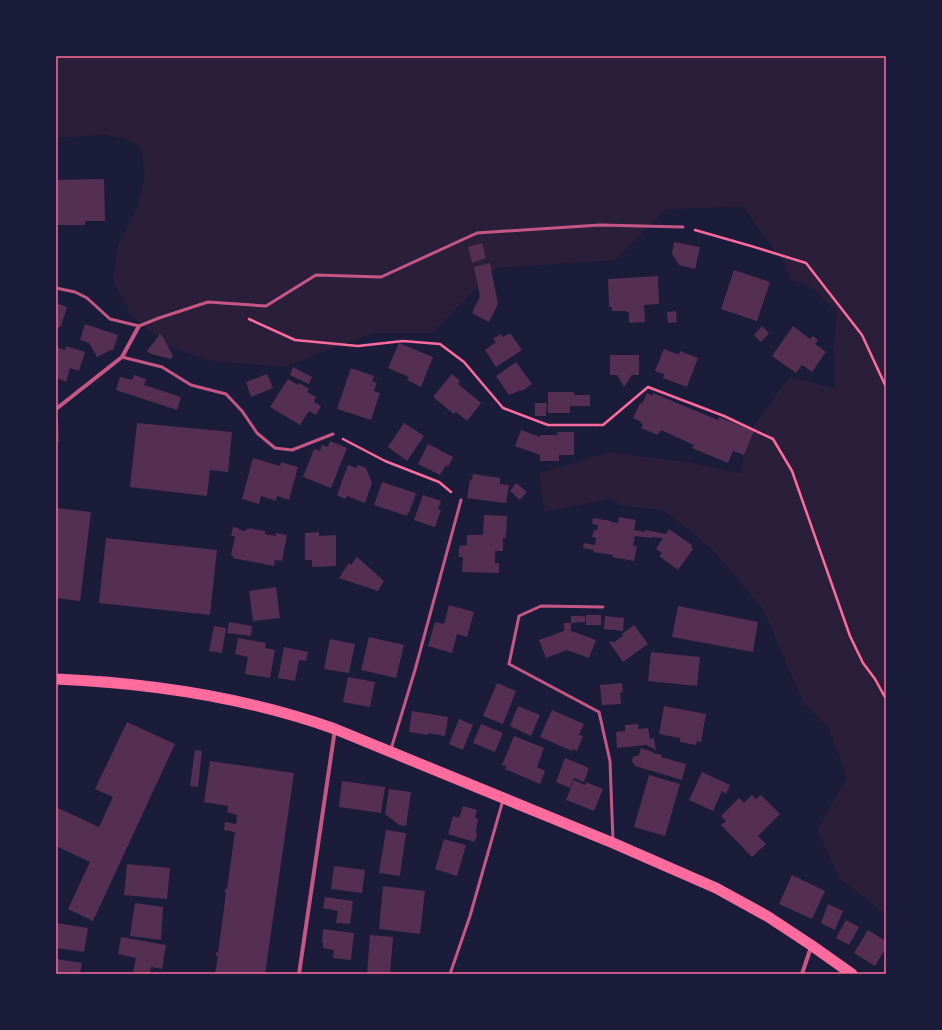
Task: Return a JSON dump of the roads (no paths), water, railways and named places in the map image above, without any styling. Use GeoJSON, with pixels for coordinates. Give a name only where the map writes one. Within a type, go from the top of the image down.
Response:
{"type":"FeatureCollection","features":[{"type":"Feature","properties":{"kind":"highway"},"geometry":{"type":"LineString","coordinates":[[56,679],[127,683],[191,692],[248,703],[301,717],[335,729],[613,843],[716,888],[767,916],[811,944],[852,974]]}},
{"type":"Feature","properties":{"kind":"street"},"geometry":{"type":"LineString","coordinates":[[56,409],[122,357],[139,326]]}},
{"type":"Feature","properties":{"kind":"street"},"geometry":{"type":"LineString","coordinates":[[299,974],[335,729]]}},
{"type":"Feature","properties":{"kind":"street"},"geometry":{"type":"LineString","coordinates":[[802,974],[811,944]]}},
{"type":"Feature","properties":{"kind":"lane"},"geometry":{"type":"LineString","coordinates":[[56,288],[75,292],[87,298],[110,319],[139,326],[208,302],[266,306],[316,275],[381,277],[477,233],[600,225],[683,227]]}},
{"type":"Feature","properties":{"kind":"lane"},"geometry":{"type":"LineString","coordinates":[[122,357],[162,367],[191,385],[226,394],[242,411],[257,433],[275,448],[292,450],[333,434]]}},
{"type":"Feature","properties":{"kind":"lane"},"geometry":{"type":"LineString","coordinates":[[390,751],[415,670],[460,500]]}},
{"type":"Feature","properties":{"kind":"lane"},"geometry":{"type":"LineString","coordinates":[[603,607],[541,606],[519,616],[508,664],[599,712],[610,761],[613,843]]}},
{"type":"Feature","properties":{"kind":"lane"},"geometry":{"type":"LineString","coordinates":[[450,974],[470,916],[504,798]]}}]}
